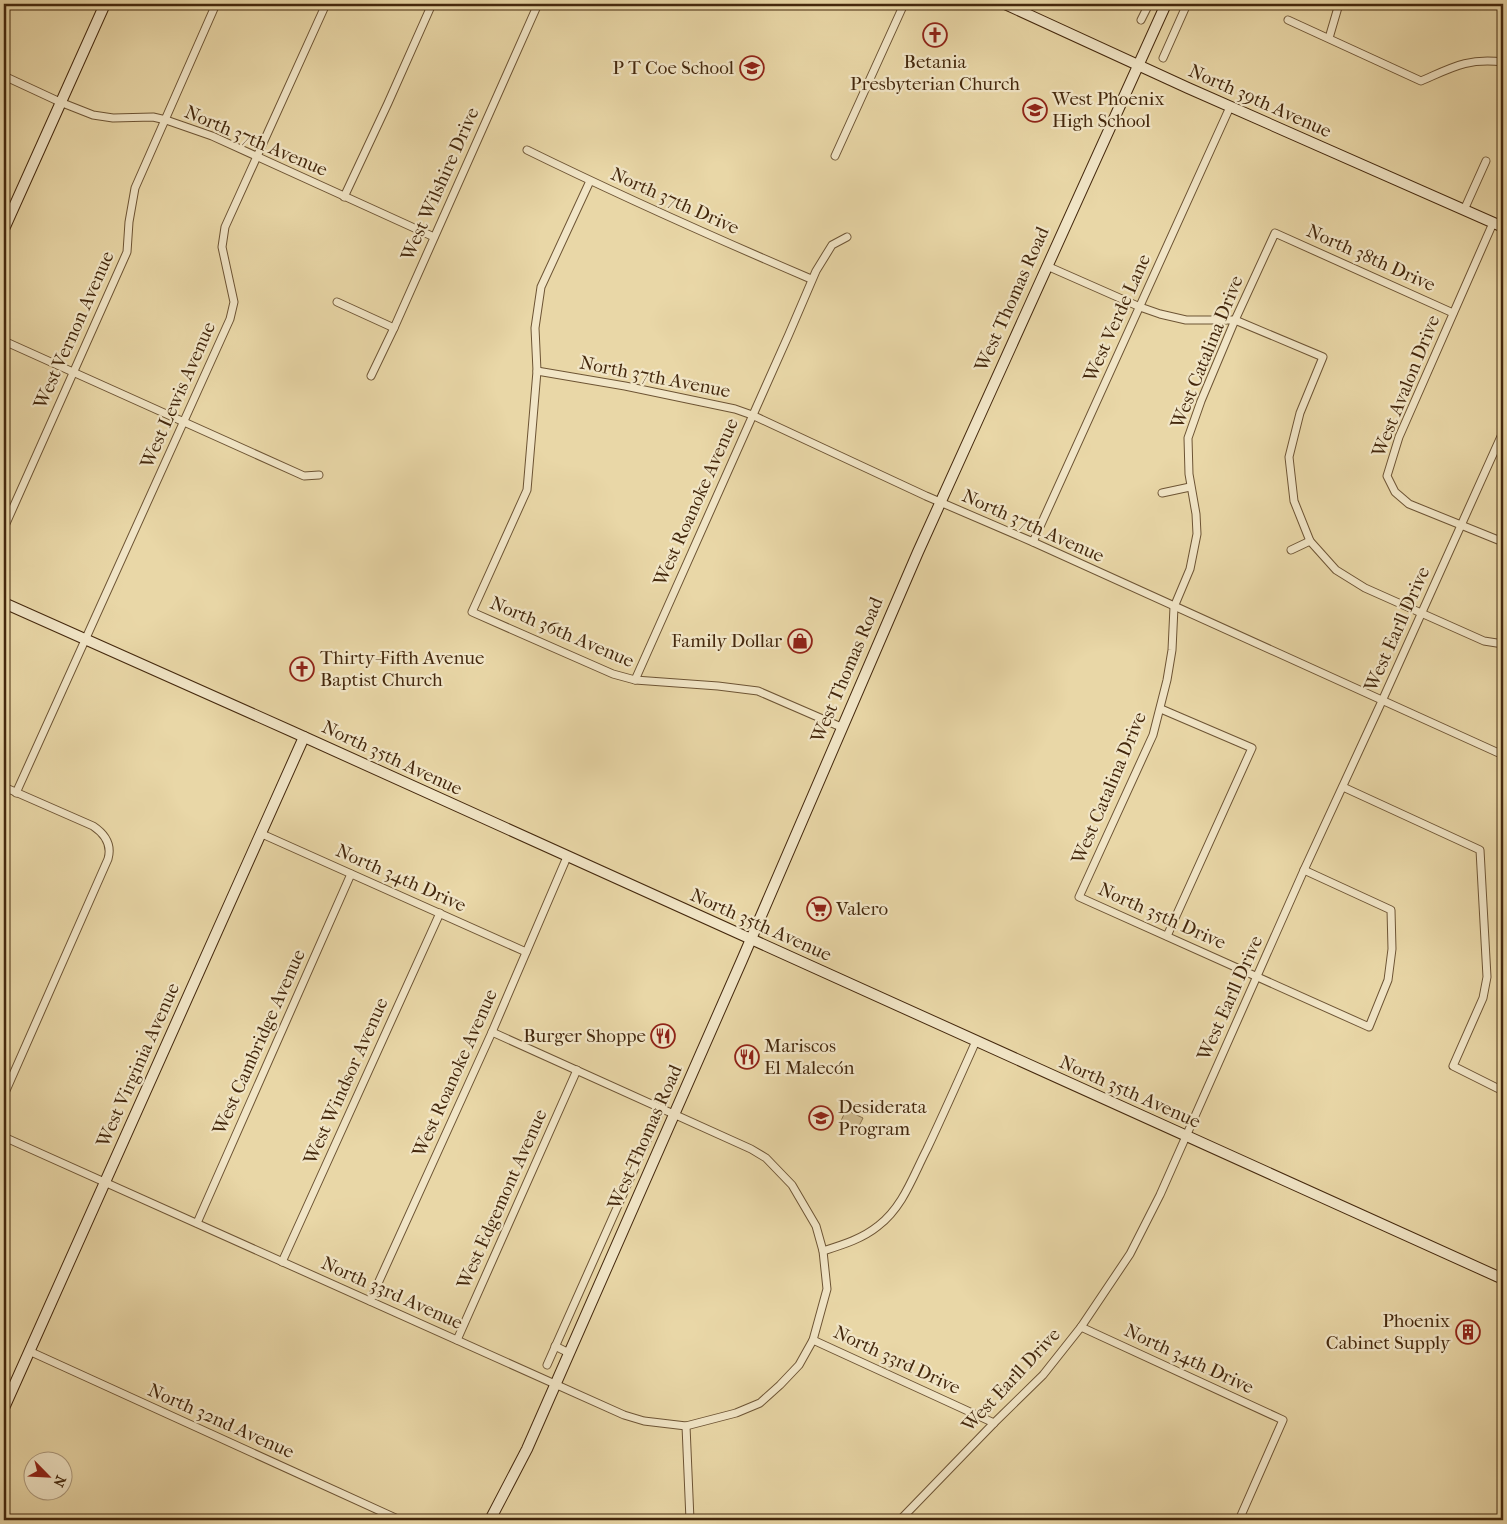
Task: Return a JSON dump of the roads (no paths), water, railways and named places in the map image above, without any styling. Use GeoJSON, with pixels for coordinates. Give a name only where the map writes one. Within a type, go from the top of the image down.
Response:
{"type":"FeatureCollection","features":[{"type":"Feature","properties":{"kind":"main road"},"geometry":{"type":"LineString","coordinates":[[4,229],[105,4]]}},
{"type":"Feature","properties":{"kind":"main road","name":"North 39th Avenue"},"geometry":{"type":"LineString","coordinates":[[1004,4],[1230,107],[1503,227]]}},
{"type":"Feature","properties":{"kind":"main road","name":"West Thomas Road"},"geometry":{"type":"LineString","coordinates":[[490,1520],[527,1449],[556,1384],[940,502],[1166,4]]}},
{"type":"Feature","properties":{"kind":"main road","name":"North 35th Avenue"},"geometry":{"type":"LineString","coordinates":[[4,603],[1503,1279]]}},
{"type":"Feature","properties":{"kind":"main road","name":"West Virginia Avenue"},"geometry":{"type":"LineString","coordinates":[[4,1408],[304,737]]}},
{"type":"Feature","properties":{"kind":"street","name":"West Vernon Avenue"},"geometry":{"type":"LineString","coordinates":[[4,528],[128,252],[129,222],[135,188],[216,4]]}},
{"type":"Feature","properties":{"kind":"street","name":"West Lewis Avenue"},"geometry":{"type":"LineString","coordinates":[[16,793],[230,319],[234,302],[222,247],[225,227],[326,4]]}},
{"type":"Feature","properties":{"kind":"street"},"geometry":{"type":"LineString","coordinates":[[344,197],[432,4]]}},
{"type":"Feature","properties":{"kind":"street","name":"West Wilshire Drive"},"geometry":{"type":"LineString","coordinates":[[370,376],[394,328],[538,4]]}},
{"type":"Feature","properties":{"kind":"street"},"geometry":{"type":"LineString","coordinates":[[835,156],[904,4]]}},
{"type":"Feature","properties":{"kind":"street"},"geometry":{"type":"LineString","coordinates":[[1141,20],[1149,4]]}},
{"type":"Feature","properties":{"kind":"street"},"geometry":{"type":"LineString","coordinates":[[1163,58],[1187,4]]}},
{"type":"Feature","properties":{"kind":"street"},"geometry":{"type":"LineString","coordinates":[[1329,38],[1339,4]]}},
{"type":"Feature","properties":{"kind":"street"},"geometry":{"type":"LineString","coordinates":[[1288,20],[1421,81],[1464,62],[1486,60],[1503,62]]}},
{"type":"Feature","properties":{"kind":"street","name":"North 37th Avenue"},"geometry":{"type":"LineString","coordinates":[[4,76],[87,113],[113,118],[154,117],[212,136],[434,237]]}},
{"type":"Feature","properties":{"kind":"street","name":"West Verde Lane"},"geometry":{"type":"LineString","coordinates":[[1033,542],[1230,107]]}},
{"type":"Feature","properties":{"kind":"street","name":"North 37th Drive"},"geometry":{"type":"LineString","coordinates":[[527,150],[711,236],[811,279]]}},
{"type":"Feature","properties":{"kind":"street"},"geometry":{"type":"LineString","coordinates":[[1464,210],[1486,161]]}},
{"type":"Feature","properties":{"kind":"street"},"geometry":{"type":"LineString","coordinates":[[536,371],[535,328],[541,287],[590,180]]}},
{"type":"Feature","properties":{"kind":"street","name":"West Avalon Drive"},"geometry":{"type":"LineString","coordinates":[[1462,525],[1408,504],[1395,492],[1387,476],[1398,437],[1493,223]]}},
{"type":"Feature","properties":{"kind":"street","name":"North 38th Drive"},"geometry":{"type":"LineString","coordinates":[[1276,233],[1453,313]]}},
{"type":"Feature","properties":{"kind":"street","name":"West Catalina Drive"},"geometry":{"type":"LineString","coordinates":[[1079,897],[1153,735],[1160,709],[1172,650],[1174,607],[1190,569],[1197,534],[1196,514],[1190,487],[1188,438],[1200,401],[1276,233]]}},
{"type":"Feature","properties":{"kind":"street","name":"West Roanoke Avenue"},"geometry":{"type":"LineString","coordinates":[[635,680],[789,334],[811,279],[832,245],[848,237]]}},
{"type":"Feature","properties":{"kind":"street"},"geometry":{"type":"LineString","coordinates":[[1047,266],[1140,308],[1186,320],[1235,320],[1323,357],[1300,413],[1290,457],[1294,501],[1310,541],[1336,570],[1365,588],[1484,641],[1503,644]]}},
{"type":"Feature","properties":{"kind":"street"},"geometry":{"type":"LineString","coordinates":[[337,302],[394,328]]}},
{"type":"Feature","properties":{"kind":"street"},"geometry":{"type":"LineString","coordinates":[[4,341],[304,476],[318,475]]}},
{"type":"Feature","properties":{"kind":"street","name":"North 37th Avenue"},"geometry":{"type":"LineString","coordinates":[[536,371],[633,388],[735,409],[752,415],[940,502],[1033,542],[1503,755]]}},
{"type":"Feature","properties":{"kind":"street","name":"North 36th Avenue"},"geometry":{"type":"LineString","coordinates":[[536,371],[527,490],[472,612],[613,674],[635,680],[758,691],[841,727]]}},
{"type":"Feature","properties":{"kind":"street","name":"West Earll Drive"},"geometry":{"type":"LineString","coordinates":[[900,1520],[1043,1375],[1081,1328],[1130,1254],[1160,1195],[1304,870],[1503,432]]}},
{"type":"Feature","properties":{"kind":"street"},"geometry":{"type":"LineString","coordinates":[[1162,493],[1190,487]]}},
{"type":"Feature","properties":{"kind":"street"},"geometry":{"type":"LineString","coordinates":[[1462,525],[1503,542]]}},
{"type":"Feature","properties":{"kind":"street"},"geometry":{"type":"LineString","coordinates":[[1291,550],[1310,541]]}},
{"type":"Feature","properties":{"kind":"street"},"geometry":{"type":"LineString","coordinates":[[1160,709],[1252,748],[1167,936]]}},
{"type":"Feature","properties":{"kind":"street"},"geometry":{"type":"LineString","coordinates":[[4,787],[93,826],[107,840],[110,849],[108,859],[4,1095]]}},
{"type":"Feature","properties":{"kind":"street"},"geometry":{"type":"LineString","coordinates":[[1343,787],[1480,850],[1487,976],[1482,998],[1453,1066],[1503,1090]]}},
{"type":"Feature","properties":{"kind":"street","name":"North 34th Drive"},"geometry":{"type":"LineString","coordinates":[[262,834],[526,952]]}},
{"type":"Feature","properties":{"kind":"street","name":"West Roanoke Avenue"},"geometry":{"type":"LineString","coordinates":[[370,1301],[492,1032],[567,857]]}},
{"type":"Feature","properties":{"kind":"street","name":"North 35th Drive"},"geometry":{"type":"LineString","coordinates":[[1079,897],[1369,1027],[1384,994],[1388,980],[1392,949],[1391,910],[1304,870]]}},
{"type":"Feature","properties":{"kind":"street","name":"West Cambridge Avenue"},"geometry":{"type":"LineString","coordinates":[[197,1223],[351,874]]}},
{"type":"Feature","properties":{"kind":"street","name":"West Windsor Avenue"},"geometry":{"type":"LineString","coordinates":[[282,1262],[440,913]]}},
{"type":"Feature","properties":{"kind":"street"},"geometry":{"type":"LineString","coordinates":[[492,1032],[674,1115],[745,1145],[766,1158],[778,1169],[792,1185],[816,1226],[823,1251],[827,1289],[813,1340],[799,1365],[760,1403],[736,1414],[686,1426],[690,1520]]}},
{"type":"Feature","properties":{"kind":"street"},"geometry":{"type":"LineString","coordinates":[[823,1251],[848,1243],[871,1232],[899,1205],[976,1041]]}},
{"type":"Feature","properties":{"kind":"street","name":"West Edgemont Avenue"},"geometry":{"type":"LineString","coordinates":[[457,1340],[577,1070]]}},
{"type":"Feature","properties":{"kind":"street","name":"West Thomas Road"},"geometry":{"type":"LineString","coordinates":[[547,1366],[661,1109]]}},
{"type":"Feature","properties":{"kind":"street","name":"North 33rd Avenue"},"geometry":{"type":"LineString","coordinates":[[4,1137],[624,1415],[644,1421],[686,1426]]}},
{"type":"Feature","properties":{"kind":"street","name":"North 34th Drive"},"geometry":{"type":"LineString","coordinates":[[1081,1328],[1283,1420],[1239,1520]]}},
{"type":"Feature","properties":{"kind":"street","name":"North 33rd Drive"},"geometry":{"type":"LineString","coordinates":[[813,1340],[994,1423]]}},
{"type":"Feature","properties":{"kind":"street"},"geometry":{"type":"LineString","coordinates":[[556,1346],[569,1353]]}},
{"type":"Feature","properties":{"kind":"street","name":"North 32nd Avenue"},"geometry":{"type":"LineString","coordinates":[[29,1351],[400,1520]]}},
{"type":"Feature","properties":{"kind":"place","name":"Betania Presbyterian Church"},"geometry":{"type":"Point","coordinates":[935,35]}},
{"type":"Feature","properties":{"kind":"place","name":"P T Coe School"},"geometry":{"type":"Point","coordinates":[752,68]}},
{"type":"Feature","properties":{"kind":"place","name":"West Phoenix High School"},"geometry":{"type":"Point","coordinates":[1035,110]}},
{"type":"Feature","properties":{"kind":"place","name":"Family Dollar"},"geometry":{"type":"Point","coordinates":[800,641]}},
{"type":"Feature","properties":{"kind":"place","name":"Thirty-Fifth Avenue Baptist Church"},"geometry":{"type":"Point","coordinates":[302,669]}},
{"type":"Feature","properties":{"kind":"place","name":"Valero"},"geometry":{"type":"Point","coordinates":[819,909]}},
{"type":"Feature","properties":{"kind":"place","name":"Burger Shoppe"},"geometry":{"type":"Point","coordinates":[663,1036]}},
{"type":"Feature","properties":{"kind":"place","name":"Mariscos El Malecón"},"geometry":{"type":"Point","coordinates":[747,1057]}},
{"type":"Feature","properties":{"kind":"place","name":"Desiderata Program"},"geometry":{"type":"Point","coordinates":[821,1118]}},
{"type":"Feature","properties":{"kind":"place","name":"Phoenix Cabinet Supply"},"geometry":{"type":"Point","coordinates":[1468,1332]}}]}
